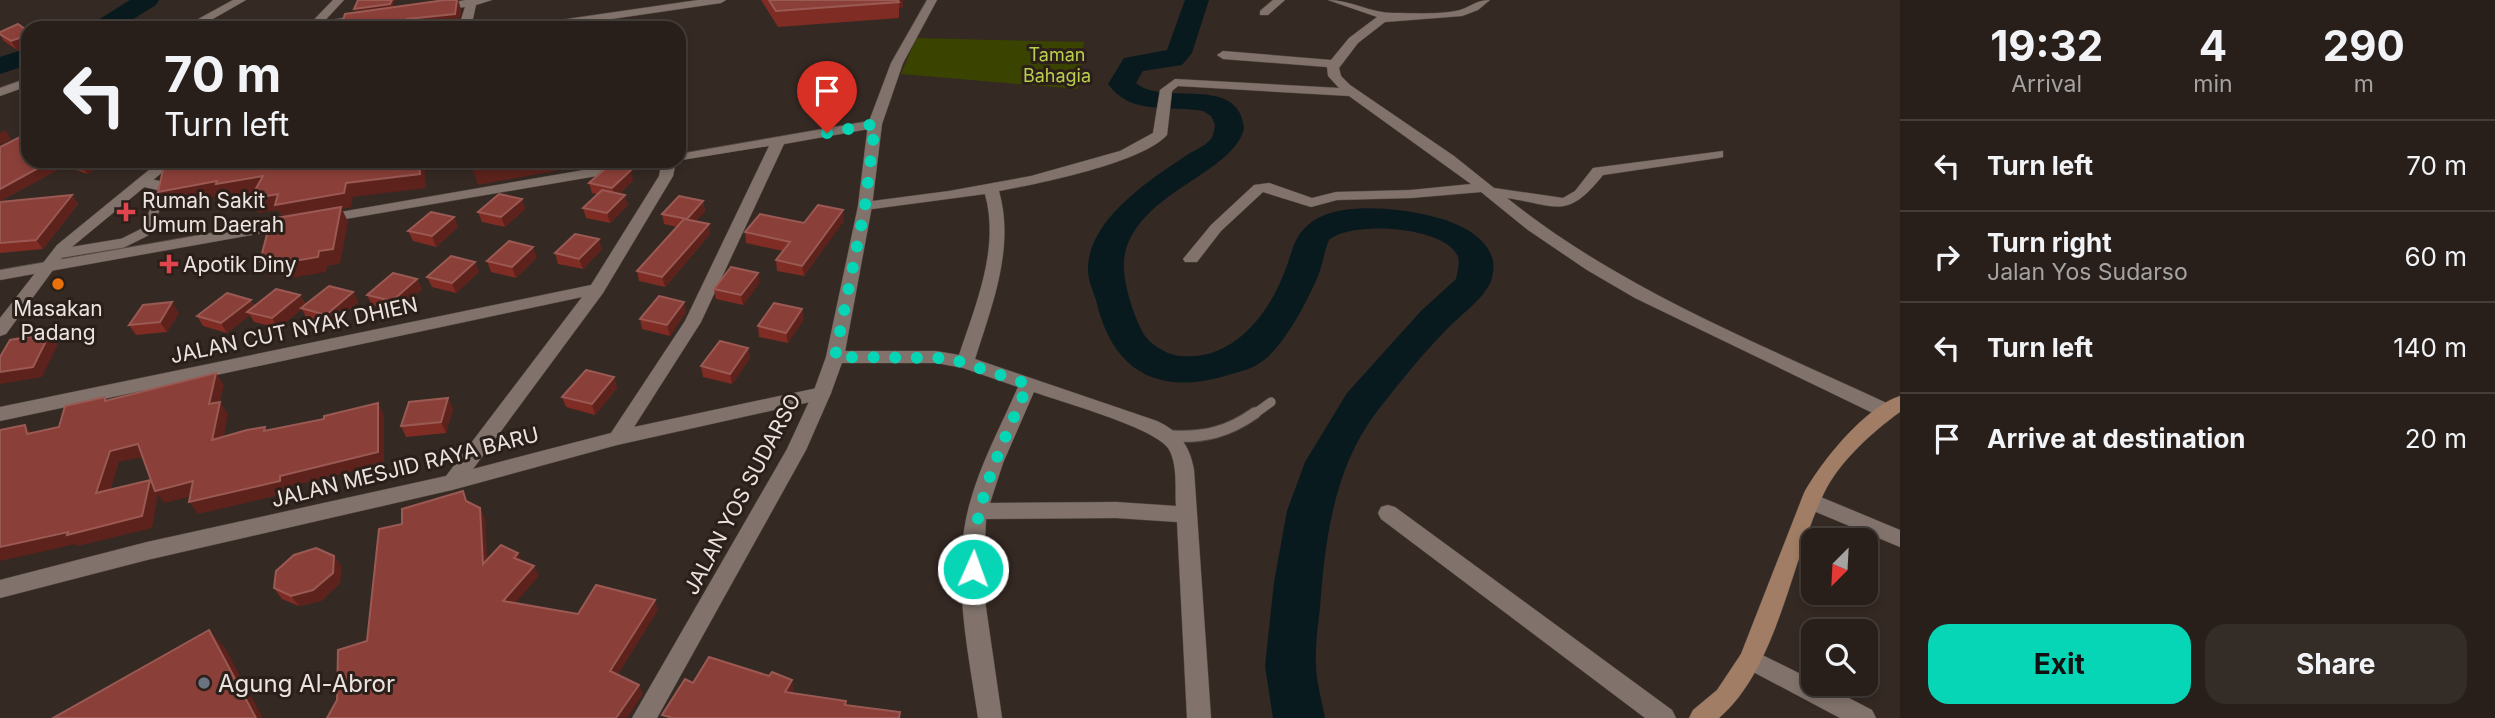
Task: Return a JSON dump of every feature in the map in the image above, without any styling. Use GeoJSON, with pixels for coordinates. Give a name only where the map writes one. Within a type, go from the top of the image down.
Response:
{"type":"FeatureCollection","features":[{"type":"Feature","properties":{"kind":"main road"},"geometry":{"type":"LineString","coordinates":[[1701,718],[1724,698],[1749,659],[1825,472],[1893,407]]}},
{"type":"Feature","properties":{"kind":"street"},"geometry":{"type":"LineString","coordinates":[[201,21],[241,0]]}},
{"type":"Feature","properties":{"kind":"street"},"geometry":{"type":"LineString","coordinates":[[319,21],[339,0]]}},
{"type":"Feature","properties":{"kind":"street"},"geometry":{"type":"LineString","coordinates":[[420,10],[487,0]]}},
{"type":"Feature","properties":{"kind":"street"},"geometry":{"type":"LineString","coordinates":[[561,21],[637,6],[721,0]]}},
{"type":"Feature","properties":{"kind":"street"},"geometry":{"type":"LineString","coordinates":[[1264,13],[1280,0]]}},
{"type":"Feature","properties":{"kind":"street"},"geometry":{"type":"LineString","coordinates":[[1333,0],[1391,17],[1454,14],[1482,3]]}},
{"type":"Feature","properties":{"kind":"street"},"geometry":{"type":"LineString","coordinates":[[1453,0],[1482,3]]}},
{"type":"Feature","properties":{"kind":"street"},"geometry":{"type":"LineString","coordinates":[[466,21],[471,1]]}},
{"type":"Feature","properties":{"kind":"street","name":"JALAN YOS SUDARSO"},"geometry":{"type":"LineString","coordinates":[[644,718],[796,450],[822,393],[835,357],[865,206],[875,124],[897,63],[927,3]]}},
{"type":"Feature","properties":{"kind":"street"},"geometry":{"type":"LineString","coordinates":[[347,21],[380,16]]}},
{"type":"Feature","properties":{"kind":"street"},"geometry":{"type":"LineString","coordinates":[[1391,17],[1367,27],[1334,64],[1336,78],[1352,92],[1490,189],[1555,243],[1641,294],[1893,407]]}},
{"type":"Feature","properties":{"kind":"street"},"geometry":{"type":"LineString","coordinates":[[1223,55],[1334,64]]}},
{"type":"Feature","properties":{"kind":"street"},"geometry":{"type":"LineString","coordinates":[[865,206],[941,199],[991,190],[1067,171],[1133,150],[1160,135],[1166,91],[1171,85],[1188,82],[1352,92]]}},
{"type":"Feature","properties":{"kind":"street"},"geometry":{"type":"LineString","coordinates":[[0,92],[21,84]]}},
{"type":"Feature","properties":{"kind":"street"},"geometry":{"type":"LineString","coordinates":[[686,157],[875,124]]}},
{"type":"Feature","properties":{"kind":"street"},"geometry":{"type":"LineString","coordinates":[[617,438],[693,321],[778,141]]}},
{"type":"Feature","properties":{"kind":"street"},"geometry":{"type":"LineString","coordinates":[[1191,259],[1216,228],[1259,188],[1269,187],[1311,203],[1336,196],[1490,189],[1565,203],[1580,194],[1598,172],[1718,154]]}},
{"type":"Feature","properties":{"kind":"street"},"geometry":{"type":"LineString","coordinates":[[0,330],[52,260],[143,181],[163,168]]}},
{"type":"Feature","properties":{"kind":"street"},"geometry":{"type":"LineString","coordinates":[[0,275],[52,260],[617,168]]}},
{"type":"Feature","properties":{"kind":"street"},"geometry":{"type":"LineString","coordinates":[[452,482],[597,289],[655,195],[668,168]]}},
{"type":"Feature","properties":{"kind":"street"},"geometry":{"type":"LineString","coordinates":[[965,362],[990,281],[997,240],[998,220],[991,190]]}},
{"type":"Feature","properties":{"kind":"street","name":"JALAN CUT NYAK DHIEN"},"geometry":{"type":"LineString","coordinates":[[0,414],[597,289]]}},
{"type":"Feature","properties":{"kind":"street"},"geometry":{"type":"LineString","coordinates":[[835,357],[936,357],[965,362],[1150,426],[1171,436],[1182,454],[1199,718]]}},
{"type":"Feature","properties":{"kind":"street"},"geometry":{"type":"LineString","coordinates":[[990,718],[974,595],[972,543],[978,511],[1028,384]]}},
{"type":"Feature","properties":{"kind":"street","name":"JALAN MESJID RAYA BARU"},"geometry":{"type":"LineString","coordinates":[[0,589],[148,551],[452,482],[617,438],[822,393]]}},
{"type":"Feature","properties":{"kind":"street"},"geometry":{"type":"LineString","coordinates":[[1811,502],[1900,539]]}},
{"type":"Feature","properties":{"kind":"street"},"geometry":{"type":"LineString","coordinates":[[978,511],[1116,510],[1186,515]]}},
{"type":"Feature","properties":{"kind":"street"},"geometry":{"type":"LineString","coordinates":[[1388,513],[1664,718]]}},
{"type":"Feature","properties":{"kind":"street"},"geometry":{"type":"LineString","coordinates":[[1749,659],[1864,718]]}},
{"type":"Feature","properties":{"kind":"lane"},"geometry":{"type":"LineString","coordinates":[[52,260],[124,243],[145,232],[165,187],[143,181]]}},
{"type":"Feature","properties":{"kind":"lane"},"geometry":{"type":"LineString","coordinates":[[1171,436],[1206,436],[1235,429],[1271,402]]}},
{"type":"Feature","properties":{"kind":"green space","name":"Taman Bahagia"},"geometry":{"type":"Polygon","coordinates":[[[916,38],[1084,42],[1078,89],[901,74],[916,38]]]}},
{"type":"Feature","properties":{"kind":"building"},"geometry":{"type":"Polygon","coordinates":[[[358,0],[392,0],[390,4],[354,9],[358,0]]]}},
{"type":"Feature","properties":{"kind":"building"},"geometry":{"type":"Polygon","coordinates":[[[457,0],[455,14],[406,21],[345,21],[343,20],[345,14],[457,0]]]}},
{"type":"Feature","properties":{"kind":"building"},"geometry":{"type":"Polygon","coordinates":[[[769,0],[898,0],[899,2],[776,11],[769,0]]]}},
{"type":"Feature","properties":{"kind":"building"},"geometry":{"type":"Polygon","coordinates":[[[18,24],[21,26],[21,37],[11,41],[0,32],[18,24]]]}},
{"type":"Feature","properties":{"kind":"building"},"geometry":{"type":"Polygon","coordinates":[[[21,136],[21,168],[38,168],[0,189],[0,147],[21,136]]]}},
{"type":"Feature","properties":{"kind":"building"},"geometry":{"type":"Polygon","coordinates":[[[163,168],[420,168],[420,174],[346,183],[344,193],[275,205],[278,194],[250,199],[263,176],[158,192],[163,168]]]}},
{"type":"Feature","properties":{"kind":"building"},"geometry":{"type":"Polygon","coordinates":[[[606,168],[631,170],[612,188],[589,183],[606,168]]]}},
{"type":"Feature","properties":{"kind":"building"},"geometry":{"type":"Polygon","coordinates":[[[602,190],[625,195],[607,213],[583,208],[602,190]]]}},
{"type":"Feature","properties":{"kind":"building"},"geometry":{"type":"Polygon","coordinates":[[[499,194],[522,199],[501,217],[478,212],[499,194]]]}},
{"type":"Feature","properties":{"kind":"building"},"geometry":{"type":"Polygon","coordinates":[[[72,195],[36,240],[0,243],[0,202],[72,195]]]}},
{"type":"Feature","properties":{"kind":"building"},"geometry":{"type":"Polygon","coordinates":[[[679,196],[703,201],[687,219],[662,214],[679,196]]]}},
{"type":"Feature","properties":{"kind":"building"},"geometry":{"type":"Polygon","coordinates":[[[818,205],[843,210],[802,266],[776,260],[790,242],[745,232],[760,214],[804,223],[818,205]]]}},
{"type":"Feature","properties":{"kind":"building"},"geometry":{"type":"Polygon","coordinates":[[[341,207],[333,249],[319,251],[318,257],[276,264],[278,258],[260,261],[271,219],[341,207]]]}},
{"type":"Feature","properties":{"kind":"building"},"geometry":{"type":"Polygon","coordinates":[[[431,212],[454,217],[432,236],[408,231],[431,212]]]}},
{"type":"Feature","properties":{"kind":"building"},"geometry":{"type":"Polygon","coordinates":[[[684,219],[709,224],[662,277],[637,271],[684,219]]]}},
{"type":"Feature","properties":{"kind":"building"},"geometry":{"type":"Polygon","coordinates":[[[575,234],[599,239],[579,259],[555,253],[575,234]]]}},
{"type":"Feature","properties":{"kind":"building"},"geometry":{"type":"Polygon","coordinates":[[[509,241],[533,247],[512,267],[487,261],[509,241]]]}},
{"type":"Feature","properties":{"kind":"building"},"geometry":{"type":"Polygon","coordinates":[[[451,256],[475,262],[452,283],[427,277],[451,256]]]}},
{"type":"Feature","properties":{"kind":"building"},"geometry":{"type":"Polygon","coordinates":[[[731,267],[758,273],[741,295],[714,289],[731,267]]]}},
{"type":"Feature","properties":{"kind":"building"},"geometry":{"type":"Polygon","coordinates":[[[393,273],[417,279],[392,301],[367,295],[393,273]]]}},
{"type":"Feature","properties":{"kind":"building"},"geometry":{"type":"Polygon","coordinates":[[[329,286],[353,292],[326,315],[301,308],[329,286]]]}},
{"type":"Feature","properties":{"kind":"building"},"geometry":{"type":"Polygon","coordinates":[[[276,289],[300,295],[272,318],[247,312],[276,289]]]}},
{"type":"Feature","properties":{"kind":"building"},"geometry":{"type":"Polygon","coordinates":[[[227,293],[251,300],[221,323],[197,316],[227,293]]]}},
{"type":"Feature","properties":{"kind":"building"},"geometry":{"type":"Polygon","coordinates":[[[659,296],[684,302],[667,325],[640,319],[659,296]]]}},
{"type":"Feature","properties":{"kind":"building"},"geometry":{"type":"Polygon","coordinates":[[[172,302],[160,322],[129,325],[143,305],[172,302]]]}},
{"type":"Feature","properties":{"kind":"building"},"geometry":{"type":"Polygon","coordinates":[[[774,303],[802,309],[786,333],[758,326],[774,303]]]}},
{"type":"Feature","properties":{"kind":"building"},"geometry":{"type":"Polygon","coordinates":[[[50,333],[33,367],[0,372],[0,357],[10,340],[50,333]]]}},
{"type":"Feature","properties":{"kind":"building"},"geometry":{"type":"Polygon","coordinates":[[[720,341],[748,348],[730,374],[701,366],[720,341]]]}},
{"type":"Feature","properties":{"kind":"building"},"geometry":{"type":"Polygon","coordinates":[[[586,370],[614,377],[592,404],[562,397],[586,370]]]}},
{"type":"Feature","properties":{"kind":"building"},"geometry":{"type":"Polygon","coordinates":[[[216,373],[209,404],[220,402],[212,440],[247,430],[265,427],[264,431],[324,419],[324,416],[378,403],[378,452],[280,476],[280,481],[189,502],[193,481],[155,491],[138,444],[110,451],[96,493],[150,480],[142,516],[67,535],[68,532],[0,547],[0,430],[25,425],[27,434],[59,427],[65,406],[105,397],[105,401],[216,373]]]}},
{"type":"Feature","properties":{"kind":"building"},"geometry":{"type":"Polygon","coordinates":[[[448,398],[441,422],[401,426],[409,402],[448,398]]]}},
{"type":"Feature","properties":{"kind":"building"},"geometry":{"type":"Polygon","coordinates":[[[463,491],[466,501],[480,508],[483,564],[501,545],[518,553],[514,558],[534,566],[503,601],[578,614],[596,585],[655,600],[610,671],[639,685],[616,718],[327,718],[337,700],[338,650],[367,641],[379,529],[402,524],[402,509],[463,491]]]}},
{"type":"Feature","properties":{"kind":"building"},"geometry":{"type":"Polygon","coordinates":[[[316,548],[334,556],[333,573],[313,590],[291,596],[274,588],[276,571],[294,555],[316,548]]]}},
{"type":"Feature","properties":{"kind":"building"},"geometry":{"type":"Polygon","coordinates":[[[209,630],[256,718],[53,718],[209,630]]]}},
{"type":"Feature","properties":{"kind":"building"},"geometry":{"type":"Polygon","coordinates":[[[709,657],[769,676],[772,672],[792,680],[785,692],[846,701],[845,705],[900,712],[899,718],[673,718],[662,715],[685,679],[693,683],[709,657]]]}},
{"type":"Feature","properties":{"kind":"waterway"},"geometry":{"type":"LineString","coordinates":[[113,21],[147,0]]}},
{"type":"Feature","properties":{"kind":"waterway"},"geometry":{"type":"LineString","coordinates":[[1197,0],[1179,53],[1173,59],[1133,64],[1122,84],[1131,93],[1145,98],[1212,104],[1223,110],[1229,122],[1229,131],[1223,144],[1139,205],[1115,234],[1108,250],[1106,275],[1120,324],[1133,347],[1156,363],[1183,370],[1220,364],[1250,352],[1271,326],[1295,287],[1314,238],[1321,230],[1335,223],[1378,218],[1428,225],[1449,233],[1466,244],[1476,260],[1473,283],[1434,320],[1361,403],[1326,462],[1309,511],[1298,582],[1290,666],[1299,718]]}},
{"type":"Feature","properties":{"kind":"waterway"},"geometry":{"type":"LineString","coordinates":[[0,66],[21,58]]}},
{"type":"Feature","properties":{"kind":"place","name":"Rumah Sakit Umum Daerah"},"geometry":{"type":"Point","coordinates":[126,212]}},
{"type":"Feature","properties":{"kind":"place","name":"Apotik Diny"},"geometry":{"type":"Point","coordinates":[169,264]}},
{"type":"Feature","properties":{"kind":"place","name":"Masakan Padang"},"geometry":{"type":"Point","coordinates":[58,284]}},
{"type":"Feature","properties":{"kind":"place","name":"Agung Al-Abror"},"geometry":{"type":"Point","coordinates":[204,683]}},
{"type":"Feature","properties":{"kind":"route"},"geometry":{"type":"LineString","coordinates":[[827,133],[875,124],[865,206],[835,357],[949,358],[1028,384],[981,499],[972,543],[973,569]]}}]}
